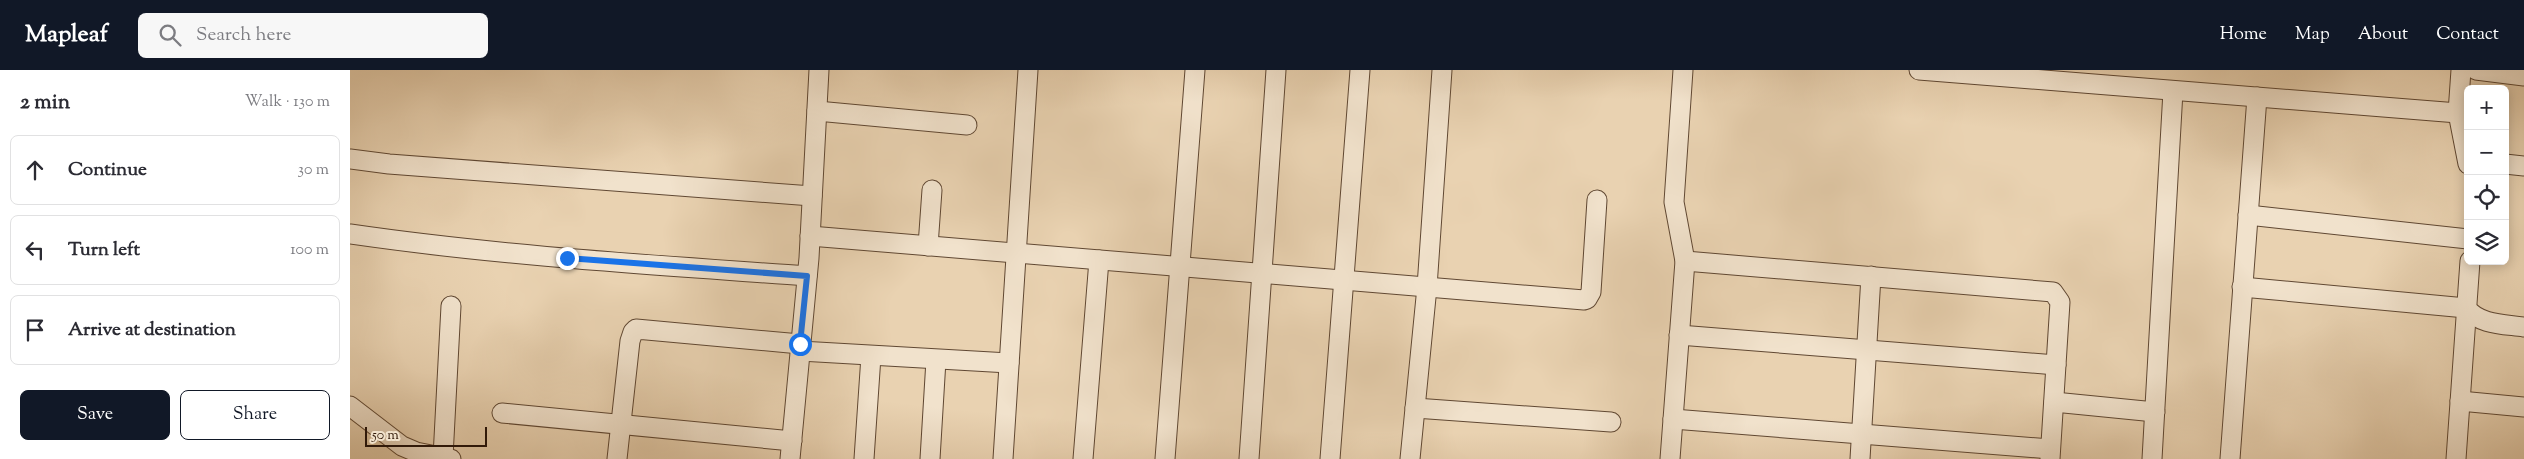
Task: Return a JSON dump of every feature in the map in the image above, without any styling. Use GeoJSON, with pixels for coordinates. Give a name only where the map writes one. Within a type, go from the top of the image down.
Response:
{"type":"FeatureCollection","features":[{"type":"Feature","properties":{"kind":"street"},"geometry":{"type":"LineString","coordinates":[[502,413],[620,425],[791,450],[810,236],[819,70]]}},
{"type":"Feature","properties":{"kind":"street"},"geometry":{"type":"LineString","coordinates":[[1003,459],[1028,70]]}},
{"type":"Feature","properties":{"kind":"street"},"geometry":{"type":"LineString","coordinates":[[1165,459],[1195,70]]}},
{"type":"Feature","properties":{"kind":"street"},"geometry":{"type":"LineString","coordinates":[[1249,459],[1276,70]]}},
{"type":"Feature","properties":{"kind":"street"},"geometry":{"type":"LineString","coordinates":[[1330,459],[1360,70]]}},
{"type":"Feature","properties":{"kind":"street"},"geometry":{"type":"LineString","coordinates":[[1410,459],[1427,287],[1442,70]]}},
{"type":"Feature","properties":{"kind":"street"},"geometry":{"type":"LineString","coordinates":[[1670,459],[1685,261],[1674,202],[1682,70]]}},
{"type":"Feature","properties":{"kind":"street"},"geometry":{"type":"LineString","coordinates":[[1919,70],[2458,113]]}},
{"type":"Feature","properties":{"kind":"street"},"geometry":{"type":"LineString","coordinates":[[2461,70],[2458,113],[2464,144]]}},
{"type":"Feature","properties":{"kind":"street"},"geometry":{"type":"LineString","coordinates":[[2476,70],[2524,76]]}},
{"type":"Feature","properties":{"kind":"street"},"geometry":{"type":"LineString","coordinates":[[2152,459],[2173,91]]}},
{"type":"Feature","properties":{"kind":"street"},"geometry":{"type":"LineString","coordinates":[[2230,459],[2257,98]]}},
{"type":"Feature","properties":{"kind":"street"},"geometry":{"type":"LineString","coordinates":[[817,111],[967,125]]}},
{"type":"Feature","properties":{"kind":"street"},"geometry":{"type":"LineString","coordinates":[[350,159],[427,167],[812,196]]}},
{"type":"Feature","properties":{"kind":"street"},"geometry":{"type":"LineString","coordinates":[[2509,164],[2524,166]]}},
{"type":"Feature","properties":{"kind":"street"},"geometry":{"type":"LineString","coordinates":[[928,246],[932,190]]}},
{"type":"Feature","properties":{"kind":"street"},"geometry":{"type":"LineString","coordinates":[[810,236],[1587,299],[1591,292],[1597,200]]}},
{"type":"Feature","properties":{"kind":"street"},"geometry":{"type":"LineString","coordinates":[[2248,215],[2464,239]]}},
{"type":"Feature","properties":{"kind":"street"},"geometry":{"type":"LineString","coordinates":[[350,234],[410,243],[557,257],[807,276]]}},
{"type":"Feature","properties":{"kind":"street"},"geometry":{"type":"LineString","coordinates":[[1083,459],[1100,260]]}},
{"type":"Feature","properties":{"kind":"street"},"geometry":{"type":"LineString","coordinates":[[1673,419],[1862,435],[2050,454],[2060,302],[2053,292],[1685,261]]}},
{"type":"Feature","properties":{"kind":"street"},"geometry":{"type":"LineString","coordinates":[[2456,459],[2470,265]]}},
{"type":"Feature","properties":{"kind":"street"},"geometry":{"type":"LineString","coordinates":[[1860,459],[1872,276]]}},
{"type":"Feature","properties":{"kind":"street"},"geometry":{"type":"LineString","coordinates":[[2242,287],[2466,308],[2474,317],[2484,321],[2524,327]]}},
{"type":"Feature","properties":{"kind":"street"},"geometry":{"type":"LineString","coordinates":[[350,406],[402,446],[416,452],[447,458],[451,306]]}},
{"type":"Feature","properties":{"kind":"street"},"geometry":{"type":"LineString","coordinates":[[617,459],[630,341],[636,329],[871,356],[1009,363]]}},
{"type":"Feature","properties":{"kind":"street"},"geometry":{"type":"LineString","coordinates":[[1679,335],[2056,365]]}},
{"type":"Feature","properties":{"kind":"street"},"geometry":{"type":"LineString","coordinates":[[864,459],[871,356]]}},
{"type":"Feature","properties":{"kind":"street"},"geometry":{"type":"LineString","coordinates":[[930,459],[936,360]]}},
{"type":"Feature","properties":{"kind":"street"},"geometry":{"type":"LineString","coordinates":[[2460,401],[2524,407]]}},
{"type":"Feature","properties":{"kind":"street"},"geometry":{"type":"LineString","coordinates":[[2054,402],[2155,412]]}},
{"type":"Feature","properties":{"kind":"street"},"geometry":{"type":"LineString","coordinates":[[1414,408],[1611,422]]}},
{"type":"Feature","properties":{"kind":"route"},"geometry":{"type":"LineString","coordinates":[[567,258],[807,276],[800,344]]}}]}
